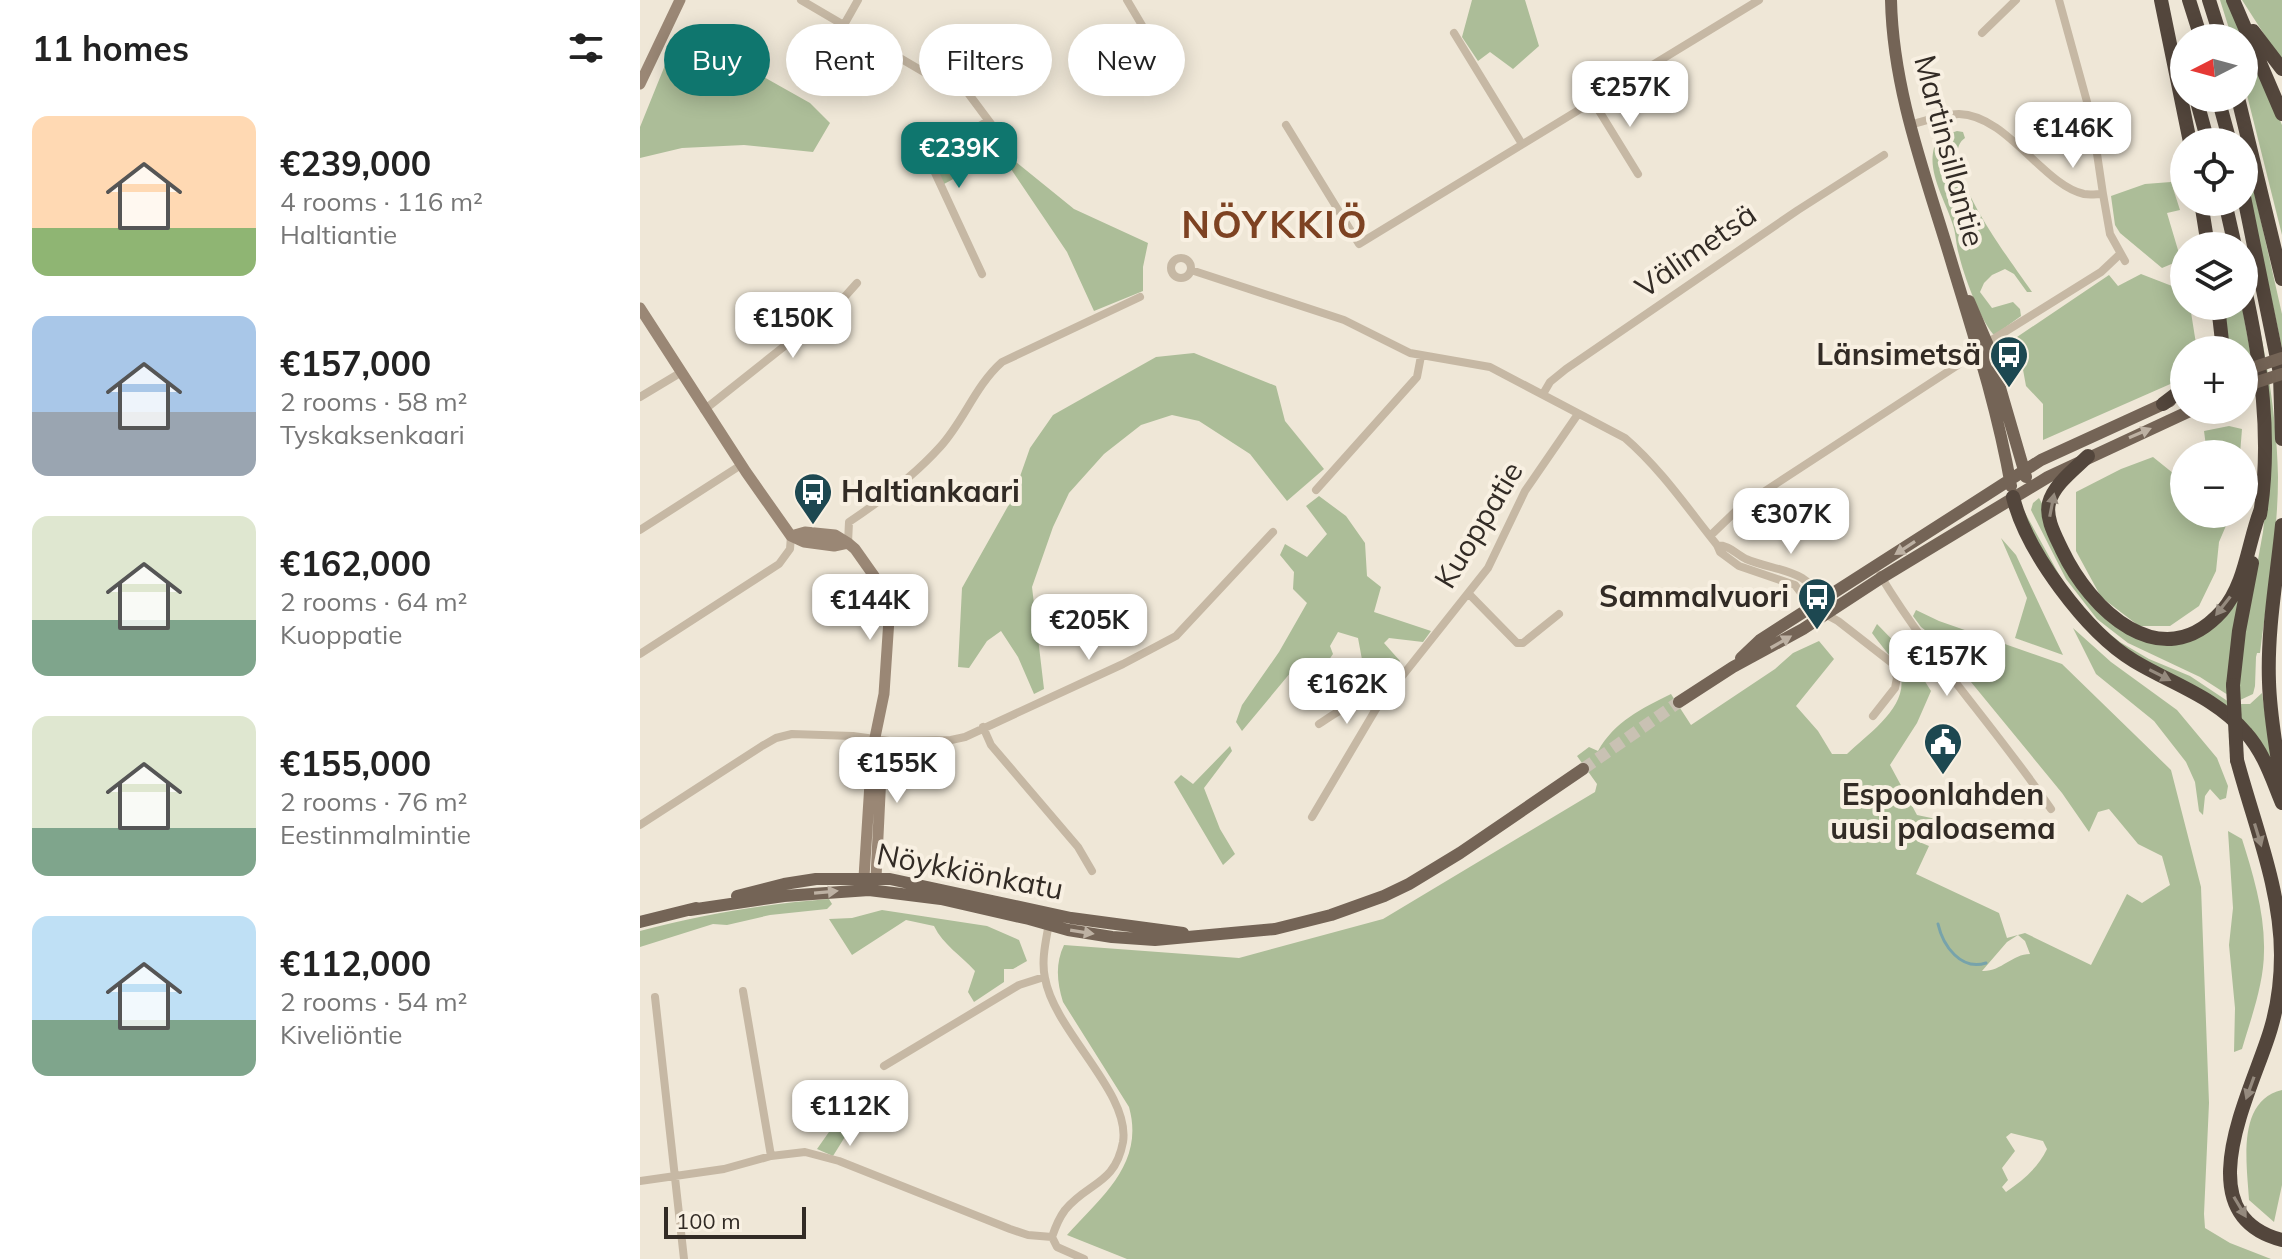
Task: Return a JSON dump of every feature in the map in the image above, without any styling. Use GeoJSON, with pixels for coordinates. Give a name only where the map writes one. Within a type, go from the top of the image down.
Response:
{"type":"FeatureCollection","features":[{"type":"Feature","properties":{"kind":"highway"},"geometry":{"type":"LineString","coordinates":[[2162,0],[2171,24]]}},
{"type":"Feature","properties":{"kind":"highway"},"geometry":{"type":"LineString","coordinates":[[2162,0],[2187,128]]}},
{"type":"Feature","properties":{"kind":"highway"},"geometry":{"type":"LineString","coordinates":[[2189,0],[2197,24]]}},
{"type":"Feature","properties":{"kind":"highway"},"geometry":{"type":"LineString","coordinates":[[2209,0],[2217,24]]}},
{"type":"Feature","properties":{"kind":"highway"},"geometry":{"type":"LineString","coordinates":[[2234,0],[2282,69]]}},
{"type":"Feature","properties":{"kind":"highway"},"geometry":{"type":"LineString","coordinates":[[2234,0],[2282,114]]}},
{"type":"Feature","properties":{"kind":"highway"},"geometry":{"type":"LineString","coordinates":[[2241,112],[2282,279]]}},
{"type":"Feature","properties":{"kind":"highway"},"geometry":{"type":"LineString","coordinates":[[2248,216],[2281,371],[2282,439]]}},
{"type":"Feature","properties":{"kind":"highway"},"geometry":{"type":"LineString","coordinates":[[2250,320],[2263,396],[2264,466],[2261,509],[2239,631],[2233,685],[2237,760],[2272,889],[2281,957],[2275,1010],[2238,1123],[2230,1155],[2229,1178],[2234,1199],[2245,1217],[2260,1231],[2282,1240]]}},
{"type":"Feature","properties":{"kind":"highway"},"geometry":{"type":"LineString","coordinates":[[2163,404],[2170,399]]}},
{"type":"Feature","properties":{"kind":"highway"},"geometry":{"type":"LineString","coordinates":[[2088,456],[2053,494],[2049,504],[2050,519],[2065,557],[2096,603],[2117,621],[2141,634],[2167,638],[2190,633],[2205,626],[2223,609],[2234,592],[2261,509]]}},
{"type":"Feature","properties":{"kind":"highway"},"geometry":{"type":"LineString","coordinates":[[2013,497],[2016,510],[2037,550],[2080,615],[2095,632],[2132,660],[2224,711],[2257,747],[2282,803]]}},
{"type":"Feature","properties":{"kind":"highway"},"geometry":{"type":"LineString","coordinates":[[2282,525],[2271,615],[2269,680],[2282,788]]}},
{"type":"Feature","properties":{"kind":"main road","name":"Martinsillantie"},"geometry":{"type":"LineString","coordinates":[[1891,0],[1897,69],[1910,125],[1992,398],[2013,497]]}},
{"type":"Feature","properties":{"kind":"main road","name":"Martinsillantie"},"geometry":{"type":"LineString","coordinates":[[1953,267],[1987,343],[2029,488]]}},
{"type":"Feature","properties":{"kind":"main road"},"geometry":{"type":"LineString","coordinates":[[2258,370],[2281,371]]}},
{"type":"Feature","properties":{"kind":"main road"},"geometry":{"type":"LineString","coordinates":[[2258,381],[2281,371]]}},
{"type":"Feature","properties":{"kind":"main road"},"geometry":{"type":"LineString","coordinates":[[1679,702],[1827,613],[1878,572],[2024,470],[2170,401]]}},
{"type":"Feature","properties":{"kind":"main road"},"geometry":{"type":"LineString","coordinates":[[1733,667],[1760,640],[1824,599],[2088,456],[2170,420]]}},
{"type":"Feature","properties":{"kind":"main road","name":"Nöykkiönkatu"},"geometry":{"type":"LineString","coordinates":[[640,922],[690,910],[870,882],[944,889],[1112,937],[1155,940],[1301,924],[1384,896],[1451,860],[1583,769]]}},
{"type":"Feature","properties":{"kind":"street"},"geometry":{"type":"LineString","coordinates":[[640,84],[679,0]]}},
{"type":"Feature","properties":{"kind":"street"},"geometry":{"type":"LineString","coordinates":[[801,0],[845,23],[934,78],[968,93],[1012,152]]}},
{"type":"Feature","properties":{"kind":"street"},"geometry":{"type":"LineString","coordinates":[[845,23],[858,0]]}},
{"type":"Feature","properties":{"kind":"street"},"geometry":{"type":"LineString","coordinates":[[1127,0],[1141,24]]}},
{"type":"Feature","properties":{"kind":"street"},"geometry":{"type":"LineString","coordinates":[[1286,125],[1359,244],[1759,0]]}},
{"type":"Feature","properties":{"kind":"street"},"geometry":{"type":"LineString","coordinates":[[1982,33],[2016,0]]}},
{"type":"Feature","properties":{"kind":"street"},"geometry":{"type":"LineString","coordinates":[[1987,343],[2122,257],[2110,234],[2092,120],[2059,0]]}},
{"type":"Feature","properties":{"kind":"street"},"geometry":{"type":"LineString","coordinates":[[1454,33],[1522,144]]}},
{"type":"Feature","properties":{"kind":"street"},"geometry":{"type":"LineString","coordinates":[[1593,101],[1638,174]]}},
{"type":"Feature","properties":{"kind":"street"},"geometry":{"type":"LineString","coordinates":[[1910,125],[1957,114],[1973,117],[2000,131],[2070,189],[2086,195],[2103,194]]}},
{"type":"Feature","properties":{"kind":"street"},"geometry":{"type":"LineString","coordinates":[[982,274],[930,162],[936,152],[988,121]]}},
{"type":"Feature","properties":{"kind":"street","name":"Välimetsä"},"geometry":{"type":"LineString","coordinates":[[1543,394],[1550,382],[1566,369],[1884,155]]}},
{"type":"Feature","properties":{"kind":"street"},"geometry":{"type":"LineString","coordinates":[[1191,270],[1344,320],[1421,356],[1480,363],[1625,438],[1644,455],[1720,552],[1739,566],[1795,585],[1812,607],[1827,613],[1885,656],[1895,669],[1895,688],[1873,716]]}},
{"type":"Feature","properties":{"kind":"street"},"geometry":{"type":"LineString","coordinates":[[704,410],[840,302],[857,283]]}},
{"type":"Feature","properties":{"kind":"street"},"geometry":{"type":"LineString","coordinates":[[848,543],[849,522],[892,493],[942,446],[985,380],[1002,362],[1140,297]]}},
{"type":"Feature","properties":{"kind":"street"},"geometry":{"type":"LineString","coordinates":[[640,308],[704,410],[791,536],[790,549],[779,564],[640,654]]}},
{"type":"Feature","properties":{"kind":"street"},"geometry":{"type":"LineString","coordinates":[[1316,490],[1417,377],[1421,356]]}},
{"type":"Feature","properties":{"kind":"street"},"geometry":{"type":"LineString","coordinates":[[1710,536],[1739,508],[1958,365]]}},
{"type":"Feature","properties":{"kind":"street"},"geometry":{"type":"LineString","coordinates":[[640,397],[680,373]]}},
{"type":"Feature","properties":{"kind":"street","name":"Kuoppatie"},"geometry":{"type":"LineString","coordinates":[[1312,817],[1376,709],[1488,568],[1513,511],[1578,414]]}},
{"type":"Feature","properties":{"kind":"street"},"geometry":{"type":"LineString","coordinates":[[640,530],[741,465]]}},
{"type":"Feature","properties":{"kind":"street"},"geometry":{"type":"LineString","coordinates":[[791,536],[805,532],[835,535],[848,543],[883,589],[888,610],[884,694],[872,752],[870,882]]}},
{"type":"Feature","properties":{"kind":"street"},"geometry":{"type":"LineString","coordinates":[[640,825],[776,738],[792,734],[876,740],[951,740],[965,737],[1123,664],[1176,636],[1273,532]]}},
{"type":"Feature","properties":{"kind":"street"},"geometry":{"type":"LineString","coordinates":[[1717,545],[1724,545],[1743,558],[1805,579],[1824,599],[1827,613]]}},
{"type":"Feature","properties":{"kind":"street"},"geometry":{"type":"LineString","coordinates":[[1878,572],[1917,633],[2051,809]]}},
{"type":"Feature","properties":{"kind":"street"},"geometry":{"type":"LineString","coordinates":[[1469,594],[1517,643],[1523,643],[1559,614]]}},
{"type":"Feature","properties":{"kind":"street"},"geometry":{"type":"LineString","coordinates":[[1319,724],[1351,705],[1368,704],[1376,709]]}},
{"type":"Feature","properties":{"kind":"street"},"geometry":{"type":"LineString","coordinates":[[983,727],[991,745],[1078,847],[1092,871]]}},
{"type":"Feature","properties":{"kind":"street"},"geometry":{"type":"LineString","coordinates":[[1050,919],[1044,977],[1054,1008],[1115,1102],[1123,1130],[1118,1160],[1111,1172],[1066,1209],[1052,1237]]}},
{"type":"Feature","properties":{"kind":"street"},"geometry":{"type":"LineString","coordinates":[[884,1066],[1019,985],[1044,977]]}},
{"type":"Feature","properties":{"kind":"street"},"geometry":{"type":"LineString","coordinates":[[743,991],[771,1156]]}},
{"type":"Feature","properties":{"kind":"street"},"geometry":{"type":"LineString","coordinates":[[655,997],[684,1259]]}},
{"type":"Feature","properties":{"kind":"street"},"geometry":{"type":"LineString","coordinates":[[640,1181],[724,1169],[771,1156],[805,1152],[818,1154],[1010,1229],[1028,1235],[1052,1237]]}},
{"type":"Feature","properties":{"kind":"street"},"geometry":{"type":"LineString","coordinates":[[1052,1237],[1057,1247],[1084,1259]]}},
{"type":"Feature","properties":{"kind":"green space"},"geometry":{"type":"Polygon","coordinates":[[[1472,0],[1525,0],[1539,46],[1513,69],[1490,52],[1478,61],[1462,37],[1472,0]]]}},
{"type":"Feature","properties":{"kind":"green space"},"geometry":{"type":"Polygon","coordinates":[[[2220,0],[2229,0],[2239,24],[2228,24],[2220,0]]]}},
{"type":"Feature","properties":{"kind":"green space"},"geometry":{"type":"Polygon","coordinates":[[[2242,0],[2282,0],[2282,62],[2258,24],[2242,0]]]}},
{"type":"Feature","properties":{"kind":"green space"},"geometry":{"type":"Polygon","coordinates":[[[664,68],[664,96],[770,96],[770,80],[786,89],[786,96],[798,96],[810,103],[830,123],[813,152],[744,145],[682,148],[640,158],[640,127],[664,68]]]}},
{"type":"Feature","properties":{"kind":"green space"},"geometry":{"type":"Polygon","coordinates":[[[2258,68],[2282,125],[2282,235],[2258,139],[2258,128],[2255,128],[2251,112],[2258,112],[2258,68]]]}},
{"type":"Feature","properties":{"kind":"green space"},"geometry":{"type":"Polygon","coordinates":[[[978,130],[988,131],[1001,149],[1000,154],[944,184],[935,166],[937,156],[978,130]]]}},
{"type":"Feature","properties":{"kind":"green space"},"geometry":{"type":"Polygon","coordinates":[[[1957,131],[1963,132],[1965,138],[1958,150],[1959,168],[1967,190],[1995,239],[2032,292],[2027,292],[2014,274],[2005,269],[1984,283],[1980,292],[1992,308],[2013,302],[2020,309],[2021,316],[1996,334],[1982,317],[1968,285],[1953,225],[1933,167],[1937,141],[1957,131]]]}},
{"type":"Feature","properties":{"kind":"green space"},"geometry":{"type":"Polygon","coordinates":[[[1016,162],[1074,209],[1148,243],[1143,267],[1143,291],[1094,311],[1067,252],[1011,169],[1016,162]]]}},
{"type":"Feature","properties":{"kind":"green space"},"geometry":{"type":"Polygon","coordinates":[[[2170,182],[2170,212],[2167,213],[2173,232],[2170,232],[2170,265],[2162,268],[2120,233],[2115,225],[2111,196],[2145,184],[2170,182]]]}},
{"type":"Feature","properties":{"kind":"green space"},"geometry":{"type":"Polygon","coordinates":[[[2258,208],[2282,314],[2282,348],[2258,232],[2254,216],[2258,216],[2258,208]]]}},
{"type":"Feature","properties":{"kind":"green space"},"geometry":{"type":"Polygon","coordinates":[[[2141,274],[2170,285],[2170,320],[2192,320],[2195,336],[2170,336],[2170,384],[2043,440],[2043,404],[2026,386],[2017,337],[2109,275],[2118,286],[2141,274]]]}},
{"type":"Feature","properties":{"kind":"green space"},"geometry":{"type":"Polygon","coordinates":[[[2258,319],[2271,393],[2278,499],[2260,653],[2256,657],[2255,686],[2253,694],[2238,701],[2242,648],[2267,492],[2258,399],[2258,336],[2252,336],[2250,320],[2258,319]]]}},
{"type":"Feature","properties":{"kind":"green space"},"geometry":{"type":"Polygon","coordinates":[[[2224,320],[2244,320],[2247,336],[2226,336],[2224,320]]]}},
{"type":"Feature","properties":{"kind":"green space"},"geometry":{"type":"Polygon","coordinates":[[[1194,353],[1276,386],[1285,421],[1324,469],[1287,501],[1250,454],[1199,421],[1172,415],[1141,425],[1104,454],[1069,493],[1053,527],[1032,587],[1044,689],[1034,694],[1018,657],[1001,631],[987,641],[969,668],[958,667],[962,588],[1012,499],[1030,448],[1053,415],[1156,357],[1194,353]]]}},
{"type":"Feature","properties":{"kind":"green space"},"geometry":{"type":"Polygon","coordinates":[[[2229,426],[2242,429],[2241,440],[2205,440],[2204,431],[2229,426]]]}},
{"type":"Feature","properties":{"kind":"green space"},"geometry":{"type":"Polygon","coordinates":[[[2153,457],[2170,471],[2170,528],[2225,528],[2219,542],[2216,571],[2199,606],[2170,626],[2139,626],[2101,597],[2076,551],[2076,492],[2153,457]]]}},
{"type":"Feature","properties":{"kind":"green space"},"geometry":{"type":"Polygon","coordinates":[[[1319,496],[1346,516],[1365,543],[1367,576],[1381,587],[1374,612],[1431,631],[1423,642],[1389,638],[1384,643],[1400,661],[1384,676],[1381,689],[1362,690],[1363,665],[1358,638],[1338,632],[1330,646],[1333,654],[1324,667],[1301,660],[1242,731],[1236,722],[1242,705],[1279,652],[1307,603],[1293,589],[1294,572],[1280,555],[1285,544],[1307,557],[1327,534],[1306,506],[1319,496]]]}},
{"type":"Feature","properties":{"kind":"green space"},"geometry":{"type":"Polygon","coordinates":[[[2039,498],[2106,619],[2137,638],[2185,641],[2244,580],[2228,695],[2200,677],[2128,643],[2097,619],[2066,579],[2031,510],[2039,498]]]}},
{"type":"Feature","properties":{"kind":"green space"},"geometry":{"type":"Polygon","coordinates":[[[2024,511],[2066,587],[2101,627],[2120,642],[2149,659],[2190,676],[2232,704],[2250,704],[2262,693],[2272,763],[2248,729],[2230,711],[2200,690],[2119,645],[2078,609],[2046,562],[2024,511]]]}},
{"type":"Feature","properties":{"kind":"green space"},"geometry":{"type":"Polygon","coordinates":[[[2001,538],[2016,555],[2063,655],[2015,638],[2027,598],[2001,538]]]}},
{"type":"Feature","properties":{"kind":"green space"},"geometry":{"type":"Polygon","coordinates":[[[1916,610],[2062,664],[2171,770],[2201,887],[2209,1103],[2205,1228],[2230,1243],[2271,1259],[1127,1259],[1067,1235],[1117,1178],[1131,1146],[1132,1127],[1129,1107],[1063,1002],[1058,973],[1064,945],[1239,958],[1383,919],[1595,792],[1597,784],[1577,756],[1589,747],[1598,751],[1612,732],[1639,711],[1671,694],[1691,725],[1775,669],[1793,653],[1819,641],[1834,659],[1796,706],[1818,731],[1832,754],[1847,754],[1889,714],[1901,690],[1901,677],[1895,663],[1872,633],[1877,624],[1911,659],[1931,691],[1917,723],[1890,765],[1917,815],[1941,820],[1936,831],[1917,838],[1917,841],[1929,846],[1916,874],[1999,913],[2007,938],[2025,933],[2091,965],[2127,894],[2142,903],[2170,885],[2162,856],[2138,844],[2109,809],[2098,812],[2089,832],[2062,793],[1934,637],[1913,616],[1916,610]],[[2018,935],[2007,942],[1982,971],[1995,969],[2030,954],[2025,941],[2018,935]],[[2011,1133],[2006,1137],[2015,1151],[2002,1168],[2008,1180],[2002,1187],[2006,1192],[2030,1173],[2047,1149],[2043,1141],[2011,1133]]]}},
{"type":"Feature","properties":{"kind":"green space"},"geometry":{"type":"Polygon","coordinates":[[[2073,628],[2111,662],[2177,710],[2217,758],[2228,786],[2226,798],[2220,800],[2210,789],[2205,796],[2203,815],[2199,811],[2195,782],[2186,762],[2154,721],[2096,674],[2073,628]]]}},
{"type":"Feature","properties":{"kind":"green space"},"geometry":{"type":"Polygon","coordinates":[[[1230,746],[1232,751],[1204,788],[1220,829],[1235,854],[1223,865],[1174,782],[1181,775],[1193,784],[1230,746]]]}},
{"type":"Feature","properties":{"kind":"green space"},"geometry":{"type":"Polygon","coordinates":[[[2228,831],[2242,839],[2258,894],[2264,937],[2262,976],[2256,1001],[2242,1049],[2234,1052],[2235,1008],[2229,945],[2233,908],[2228,831]]]}},
{"type":"Feature","properties":{"kind":"green space"},"geometry":{"type":"Polygon","coordinates":[[[829,899],[832,904],[827,909],[770,915],[727,925],[713,924],[640,947],[640,931],[734,910],[829,899]]]}},
{"type":"Feature","properties":{"kind":"green space"},"geometry":{"type":"Polygon","coordinates":[[[882,910],[987,926],[1019,940],[1027,961],[1013,969],[1004,969],[1004,982],[974,1002],[968,992],[975,971],[947,944],[934,926],[906,920],[852,955],[829,919],[852,918],[882,910]]]}},
{"type":"Feature","properties":{"kind":"green space"},"geometry":{"type":"Polygon","coordinates":[[[865,1090],[866,1103],[833,1156],[817,1149],[836,1122],[865,1090]]]}},
{"type":"Feature","properties":{"kind":"green space"},"geometry":{"type":"Polygon","coordinates":[[[2282,1090],[2282,1185],[2274,1222],[2249,1200],[2246,1152],[2251,1120],[2257,1107],[2267,1096],[2282,1090]]]}},
{"type":"Feature","properties":{"kind":"waterway"},"geometry":{"type":"LineString","coordinates":[[1938,924],[1954,955],[1969,963],[1986,963]]}},
{"type":"Feature","properties":{"kind":"tunnel"},"geometry":{"type":"LineString","coordinates":[[1583,769],[1679,702]]}},
{"type":"Feature","properties":{"kind":"place","name":"Länsimetsä"},"geometry":{"type":"Point","coordinates":[2009,389]}},
{"type":"Feature","properties":{"kind":"place","name":"Haltiankaari"},"geometry":{"type":"Point","coordinates":[813,526]}},
{"type":"Feature","properties":{"kind":"place","name":"Sammalvuori"},"geometry":{"type":"Point","coordinates":[1817,631]}},
{"type":"Feature","properties":{"kind":"place","name":"Espoonlahden uusi paloasema"},"geometry":{"type":"Point","coordinates":[1943,776]}},
{"type":"Feature","properties":{"kind":"district","name":"NÖYKKIÖ"},"geometry":{"type":"Point","coordinates":[1275,225]}}]}
